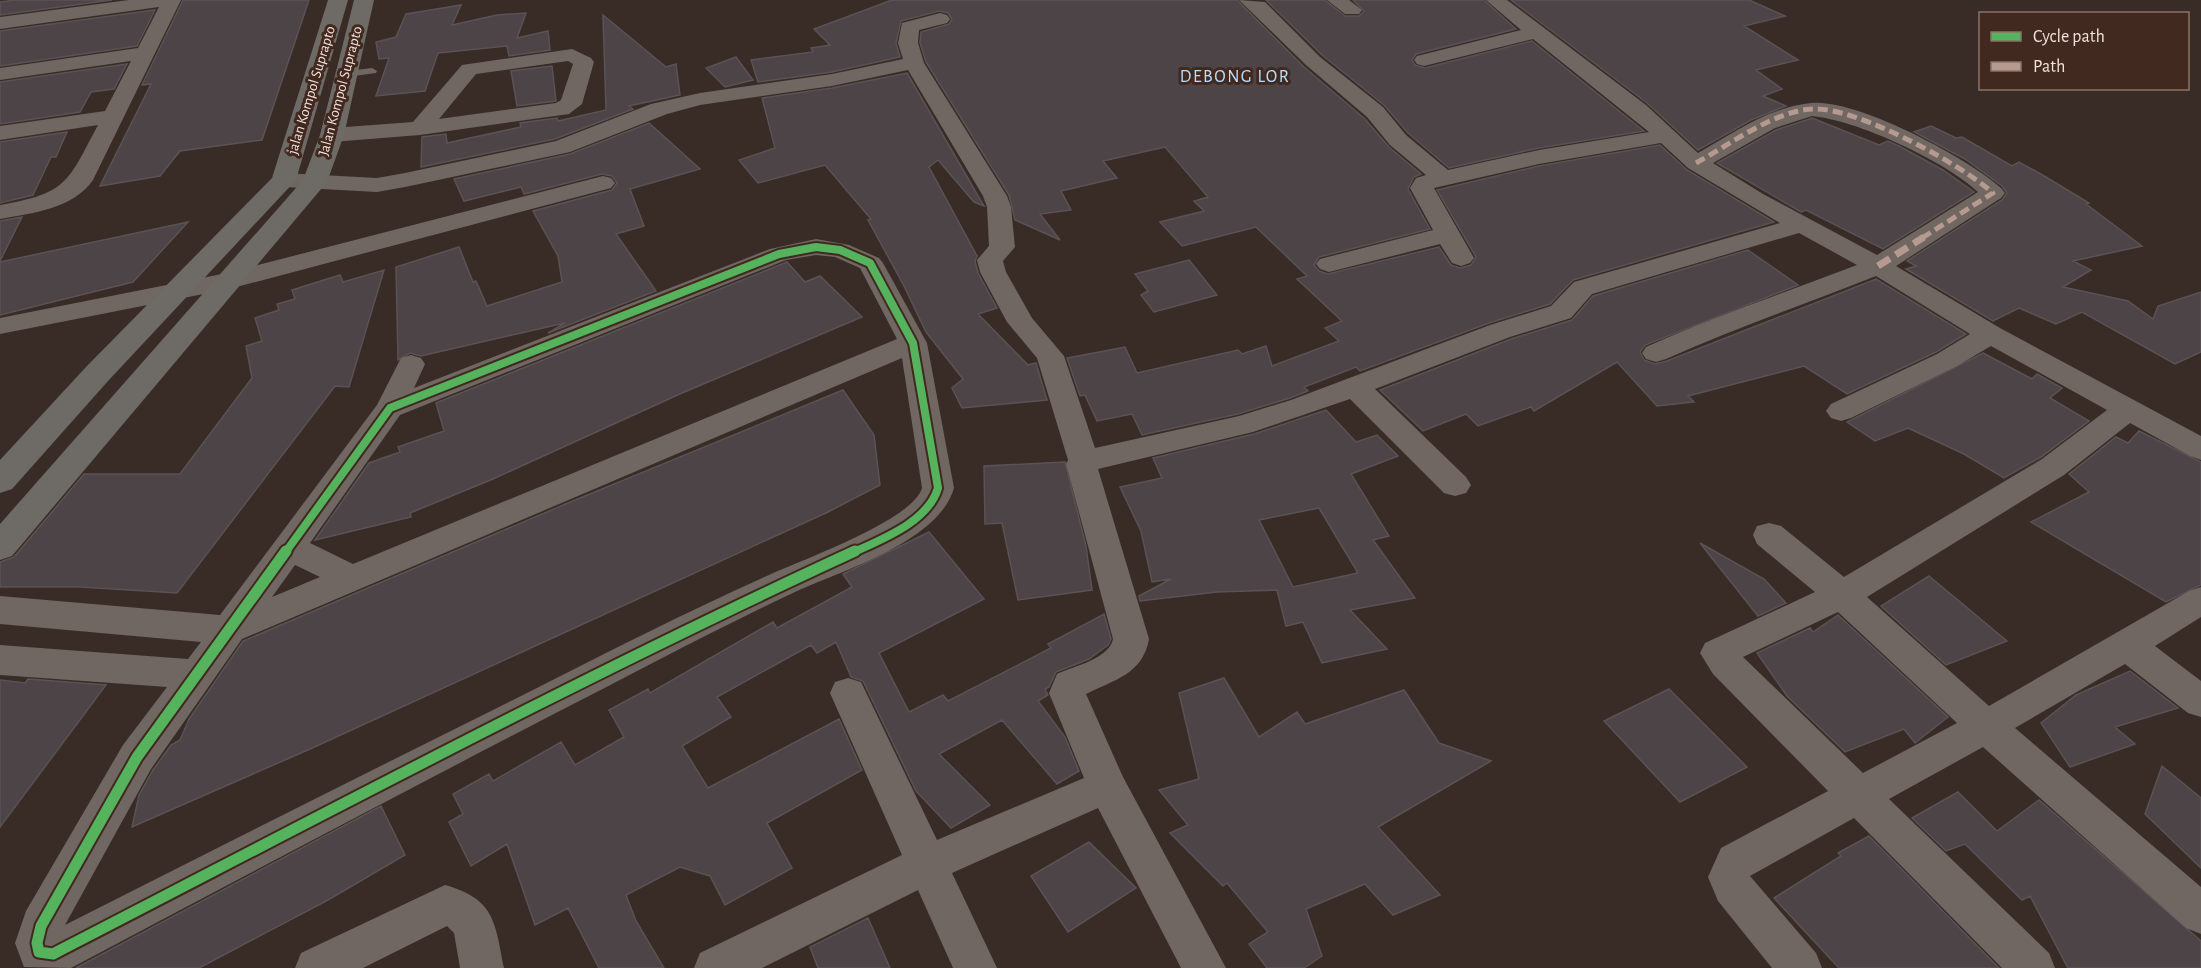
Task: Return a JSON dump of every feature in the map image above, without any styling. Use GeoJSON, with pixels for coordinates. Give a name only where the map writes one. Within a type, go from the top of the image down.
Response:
{"type":"FeatureCollection","features":[{"type":"Feature","properties":{"kind":"street"},"geometry":{"type":"LineString","coordinates":[[0,23],[172,0]]}},
{"type":"Feature","properties":{"kind":"street"},"geometry":{"type":"LineString","coordinates":[[0,212],[42,204],[69,193],[81,180],[116,116],[143,54],[172,0]]}},
{"type":"Feature","properties":{"kind":"street","name":"jalan Kompol Suprapto"},"geometry":{"type":"LineString","coordinates":[[284,180],[338,0]]}},
{"type":"Feature","properties":{"kind":"street","name":"Jalan Kompol Suprapto"},"geometry":{"type":"LineString","coordinates":[[315,182],[332,135],[364,0]]}},
{"type":"Feature","properties":{"kind":"street"},"geometry":{"type":"LineString","coordinates":[[1248,0],[1258,6],[1313,61],[1375,112],[1398,140],[1443,178]]}},
{"type":"Feature","properties":{"kind":"street"},"geometry":{"type":"LineString","coordinates":[[1495,0],[1638,111],[1696,163],[1801,225],[1878,266],[1990,334],[2201,449]]}},
{"type":"Feature","properties":{"kind":"street"},"geometry":{"type":"LineString","coordinates":[[940,19],[909,27],[908,43],[914,63],[995,196],[999,207],[1002,247],[990,260],[993,272],[1021,322],[1050,356],[1084,461],[1081,469],[1131,639],[1131,649],[1125,658],[1081,678],[1070,685],[1067,693],[1107,786],[1204,968]]}},
{"type":"Feature","properties":{"kind":"street"},"geometry":{"type":"LineString","coordinates":[[1424,60],[1537,32]]}},
{"type":"Feature","properties":{"kind":"street"},"geometry":{"type":"LineString","coordinates":[[0,74],[143,54]]}},
{"type":"Feature","properties":{"kind":"street"},"geometry":{"type":"LineString","coordinates":[[332,135],[420,128],[566,107],[571,104],[584,62],[572,55],[553,56],[469,69],[420,128]]}},
{"type":"Feature","properties":{"kind":"street"},"geometry":{"type":"LineString","coordinates":[[0,481],[176,291],[284,180],[377,184],[428,176],[562,147],[659,109],[690,101],[832,80],[914,63]]}},
{"type":"Feature","properties":{"kind":"street"},"geometry":{"type":"LineString","coordinates":[[1656,353],[1722,323],[1767,309],[1878,266],[1993,193],[1960,167],[1887,131],[1816,108],[1785,116],[1696,163]]}},
{"type":"Feature","properties":{"kind":"street"},"geometry":{"type":"LineString","coordinates":[[0,133],[116,116]]}},
{"type":"Feature","properties":{"kind":"street"},"geometry":{"type":"LineString","coordinates":[[1461,258],[1422,188],[1424,183],[1663,135]]}},
{"type":"Feature","properties":{"kind":"street"},"geometry":{"type":"LineString","coordinates":[[0,547],[315,182]]}},
{"type":"Feature","properties":{"kind":"street"},"geometry":{"type":"LineString","coordinates":[[0,326],[230,281],[603,183]]}},
{"type":"Feature","properties":{"kind":"street"},"geometry":{"type":"LineString","coordinates":[[1084,461],[1242,426],[1500,331],[1561,312],[1583,288],[1801,225]]}},
{"type":"Feature","properties":{"kind":"street"},"geometry":{"type":"LineString","coordinates":[[1329,264],[1448,234]]}},
{"type":"Feature","properties":{"kind":"street"},"geometry":{"type":"LineString","coordinates":[[390,408],[794,250],[816,247],[840,250],[870,263],[913,343],[938,488],[933,502],[915,518],[867,546],[795,576],[534,705],[52,954],[39,952],[37,943],[46,916],[137,757],[390,408],[411,364]]}},
{"type":"Feature","properties":{"kind":"street"},"geometry":{"type":"LineString","coordinates":[[1841,411],[1947,360],[1990,334]]}},
{"type":"Feature","properties":{"kind":"street"},"geometry":{"type":"LineString","coordinates":[[0,610],[228,630],[913,343]]}},
{"type":"Feature","properties":{"kind":"street"},"geometry":{"type":"LineString","coordinates":[[1354,386],[1455,485]]}},
{"type":"Feature","properties":{"kind":"street"},"geometry":{"type":"LineString","coordinates":[[2033,968],[1725,664],[1718,654],[1842,595],[2053,466],[2128,409]]}},
{"type":"Feature","properties":{"kind":"street"},"geometry":{"type":"LineString","coordinates":[[1769,535],[1842,595],[1986,726],[2201,914]]}},
{"type":"Feature","properties":{"kind":"street"},"geometry":{"type":"LineString","coordinates":[[288,547],[352,578]]}},
{"type":"Feature","properties":{"kind":"street"},"geometry":{"type":"LineString","coordinates":[[1800,968],[1733,887],[1729,877],[1731,867],[1736,862],[2128,646],[2201,600]]}},
{"type":"Feature","properties":{"kind":"street"},"geometry":{"type":"LineString","coordinates":[[2128,646],[2201,702]]}},
{"type":"Feature","properties":{"kind":"street"},"geometry":{"type":"LineString","coordinates":[[0,660],[196,674]]}},
{"type":"Feature","properties":{"kind":"street"},"geometry":{"type":"LineString","coordinates":[[848,693],[975,968]]}},
{"type":"Feature","properties":{"kind":"street"},"geometry":{"type":"LineString","coordinates":[[716,968],[927,864],[1107,786]]}},
{"type":"Feature","properties":{"kind":"street"},"geometry":{"type":"LineString","coordinates":[[317,968],[445,905],[461,908],[471,918],[482,968]]}},
{"type":"Feature","properties":{"kind":"lane"},"geometry":{"type":"LineString","coordinates":[[347,74],[372,71]]}},
{"type":"Feature","properties":{"kind":"building"},"geometry":{"type":"Polygon","coordinates":[[[112,0],[0,15],[0,2],[112,0]]]}},
{"type":"Feature","properties":{"kind":"building"},"geometry":{"type":"Polygon","coordinates":[[[183,0],[309,0],[262,140],[180,151],[160,176],[100,186],[151,84],[142,85],[183,0]]]}},
{"type":"Feature","properties":{"kind":"building"},"geometry":{"type":"Polygon","coordinates":[[[892,0],[1237,0],[1304,67],[1365,119],[1389,147],[1421,174],[1414,177],[1408,189],[1430,229],[1319,257],[1314,265],[1319,271],[1328,274],[1439,247],[1451,265],[1460,268],[1471,265],[1476,257],[1437,190],[1539,166],[1660,145],[1687,170],[1774,222],[1573,280],[1550,304],[1489,323],[1360,371],[1356,367],[1304,387],[1308,391],[1290,398],[1238,414],[1142,435],[1132,414],[1097,421],[1085,395],[1080,396],[1067,358],[1125,347],[1137,373],[1238,350],[1242,354],[1266,346],[1272,366],[1339,341],[1325,328],[1342,321],[1297,279],[1307,276],[1256,227],[1182,246],[1160,222],[1204,211],[1194,201],[1208,197],[1165,147],[1103,161],[1117,178],[1061,191],[1071,210],[1040,214],[1060,240],[1015,220],[1009,195],[926,62],[920,43],[921,32],[949,24],[952,19],[948,13],[939,11],[901,21],[896,43],[900,57],[832,72],[758,82],[751,60],[813,52],[811,48],[830,45],[814,29],[892,0]]]}},
{"type":"Feature","properties":{"kind":"building"},"geometry":{"type":"Polygon","coordinates":[[[1266,0],[1325,0],[1345,16],[1359,16],[1364,11],[1353,0],[1484,0],[1516,29],[1416,54],[1412,60],[1415,65],[1425,68],[1532,41],[1644,131],[1539,148],[1449,168],[1408,133],[1384,105],[1322,55],[1266,0]]]}},
{"type":"Feature","properties":{"kind":"building"},"geometry":{"type":"Polygon","coordinates":[[[1511,0],[1749,0],[1785,16],[1744,26],[1798,60],[1756,70],[1782,89],[1763,96],[1786,106],[1751,120],[1698,150],[1647,103],[1511,0]]]}},
{"type":"Feature","properties":{"kind":"building"},"geometry":{"type":"Polygon","coordinates":[[[461,5],[452,25],[497,15],[526,13],[517,38],[548,31],[550,50],[509,56],[507,46],[438,53],[425,91],[376,96],[389,58],[379,59],[376,42],[396,37],[406,14],[461,5]]]}},
{"type":"Feature","properties":{"kind":"building"},"geometry":{"type":"Polygon","coordinates":[[[155,10],[137,46],[0,66],[0,31],[155,10]]]}},
{"type":"Feature","properties":{"kind":"building"},"geometry":{"type":"Polygon","coordinates":[[[603,15],[666,67],[676,64],[680,95],[629,106],[633,109],[555,139],[421,167],[422,137],[446,134],[447,143],[521,127],[520,123],[557,118],[558,121],[606,110],[603,15]]]}},
{"type":"Feature","properties":{"kind":"building"},"geometry":{"type":"Polygon","coordinates":[[[736,57],[753,80],[725,87],[706,68],[736,57]]]}},
{"type":"Feature","properties":{"kind":"building"},"geometry":{"type":"Polygon","coordinates":[[[127,64],[114,89],[91,92],[80,112],[0,124],[0,82],[127,64]]]}},
{"type":"Feature","properties":{"kind":"building"},"geometry":{"type":"Polygon","coordinates":[[[552,66],[556,101],[517,106],[511,71],[552,66]]]}},
{"type":"Feature","properties":{"kind":"building"},"geometry":{"type":"Polygon","coordinates":[[[907,73],[984,206],[974,202],[938,160],[929,167],[977,256],[975,261],[978,273],[997,308],[978,314],[1028,365],[1036,363],[1047,400],[962,408],[952,388],[963,379],[926,332],[868,220],[871,219],[825,165],[758,183],[739,160],[775,148],[762,98],[832,88],[907,73]]]}},
{"type":"Feature","properties":{"kind":"building"},"geometry":{"type":"Polygon","coordinates":[[[1812,118],[1879,145],[1888,141],[1899,146],[1943,170],[1974,192],[1883,249],[1806,210],[1801,212],[1717,163],[1776,130],[1812,118]]]}},
{"type":"Feature","properties":{"kind":"building"},"geometry":{"type":"Polygon","coordinates":[[[649,123],[700,169],[630,189],[644,226],[616,234],[656,291],[548,333],[565,323],[421,356],[410,353],[398,360],[396,267],[459,247],[473,282],[476,281],[487,306],[562,282],[558,256],[533,211],[612,190],[617,183],[612,176],[602,174],[524,194],[521,187],[464,201],[454,179],[570,154],[649,123]]]}},
{"type":"Feature","properties":{"kind":"building"},"geometry":{"type":"Polygon","coordinates":[[[1931,126],[1956,138],[1962,137],[2012,166],[2019,162],[2046,177],[2089,203],[2086,204],[2142,246],[2073,261],[2091,270],[2063,287],[2128,301],[2153,319],[2158,306],[2201,292],[2201,352],[2175,364],[2082,312],[2056,324],[2019,308],[1993,321],[1906,269],[1916,266],[1907,261],[2002,200],[2007,193],[2002,186],[1965,159],[1914,132],[1931,126]]]}},
{"type":"Feature","properties":{"kind":"building"},"geometry":{"type":"Polygon","coordinates":[[[67,132],[56,157],[51,157],[33,195],[0,203],[0,142],[67,132]]]}},
{"type":"Feature","properties":{"kind":"building"},"geometry":{"type":"Polygon","coordinates":[[[22,217],[0,261],[0,221],[22,217]]]}},
{"type":"Feature","properties":{"kind":"building"},"geometry":{"type":"Polygon","coordinates":[[[188,222],[133,282],[0,315],[0,262],[188,222]]]}},
{"type":"Feature","properties":{"kind":"building"},"geometry":{"type":"Polygon","coordinates":[[[1748,250],[1798,285],[1645,345],[1640,352],[1644,360],[1655,364],[1667,361],[1876,279],[1966,334],[1936,352],[1847,394],[1804,366],[1688,396],[1694,402],[1657,406],[1617,362],[1534,411],[1531,407],[1478,426],[1466,414],[1423,431],[1380,390],[1511,339],[1572,320],[1593,296],[1748,250]]]}},
{"type":"Feature","properties":{"kind":"building"},"geometry":{"type":"Polygon","coordinates":[[[1189,260],[1217,295],[1154,312],[1141,295],[1148,291],[1135,274],[1189,260]]]}},
{"type":"Feature","properties":{"kind":"building"},"geometry":{"type":"Polygon","coordinates":[[[787,262],[805,282],[820,276],[862,317],[682,393],[493,479],[410,513],[411,517],[315,540],[369,463],[400,452],[398,447],[444,431],[436,403],[787,262]]]}},
{"type":"Feature","properties":{"kind":"building"},"geometry":{"type":"Polygon","coordinates":[[[384,270],[349,387],[335,386],[177,593],[80,587],[0,587],[0,562],[14,557],[84,474],[180,474],[252,378],[246,346],[262,341],[255,318],[279,310],[277,304],[295,299],[292,290],[340,275],[343,282],[384,270]]]}},
{"type":"Feature","properties":{"kind":"building"},"geometry":{"type":"Polygon","coordinates":[[[1983,353],[2032,379],[2037,374],[2062,388],[2050,398],[2089,421],[2041,457],[2004,478],[1964,454],[1908,428],[1875,441],[1847,422],[1983,353]]]}},
{"type":"Feature","properties":{"kind":"building"},"geometry":{"type":"Polygon","coordinates":[[[843,390],[874,435],[880,485],[828,512],[310,749],[132,827],[139,795],[153,770],[171,745],[180,740],[189,719],[243,641],[568,503],[843,390]]]}},
{"type":"Feature","properties":{"kind":"building"},"geometry":{"type":"Polygon","coordinates":[[[1326,410],[1356,442],[1377,435],[1398,456],[1351,474],[1389,536],[1373,540],[1415,598],[1350,610],[1387,649],[1322,663],[1303,622],[1286,626],[1277,590],[1217,592],[1140,601],[1139,596],[1171,579],[1152,582],[1141,531],[1120,487],[1162,478],[1153,458],[1254,434],[1326,410]],[[1319,508],[1259,520],[1293,587],[1358,573],[1319,508]]]}},
{"type":"Feature","properties":{"kind":"building"},"geometry":{"type":"Polygon","coordinates":[[[2139,431],[2201,462],[2201,585],[2166,602],[2031,522],[2089,492],[2069,474],[2116,437],[2128,443],[2139,431]]]}},
{"type":"Feature","properties":{"kind":"building"},"geometry":{"type":"Polygon","coordinates":[[[1065,462],[1086,546],[1092,590],[1018,600],[1002,523],[985,524],[984,466],[1065,462]]]}},
{"type":"Feature","properties":{"kind":"building"},"geometry":{"type":"Polygon","coordinates":[[[929,532],[984,599],[879,653],[909,712],[943,695],[948,701],[1051,648],[1048,644],[1104,614],[1111,639],[1108,645],[1089,659],[1056,672],[1049,687],[1045,689],[1048,695],[1038,701],[1065,737],[1079,771],[1057,784],[1002,720],[939,754],[990,805],[951,828],[916,791],[863,681],[851,677],[836,642],[817,653],[811,645],[717,697],[731,717],[682,746],[708,788],[839,719],[862,770],[767,823],[792,868],[725,905],[710,876],[680,867],[626,895],[636,921],[664,968],[599,968],[568,908],[535,925],[507,844],[471,866],[449,822],[463,814],[453,794],[489,774],[493,781],[561,742],[575,765],[624,737],[609,710],[648,689],[650,693],[773,622],[777,628],[852,587],[843,574],[929,532]]]}},
{"type":"Feature","properties":{"kind":"building"},"geometry":{"type":"Polygon","coordinates":[[[1700,543],[1764,579],[1786,603],[1758,616],[1700,543]]]}},
{"type":"Feature","properties":{"kind":"building"},"geometry":{"type":"Polygon","coordinates":[[[1929,576],[2007,641],[1946,665],[1881,606],[1929,576]]]}},
{"type":"Feature","properties":{"kind":"building"},"geometry":{"type":"Polygon","coordinates":[[[1838,615],[1948,717],[1915,743],[1904,729],[1845,752],[1787,696],[1757,653],[1810,628],[1813,632],[1838,615]]]}},
{"type":"Feature","properties":{"kind":"building"},"geometry":{"type":"Polygon","coordinates":[[[2130,671],[2178,708],[2115,727],[2135,744],[2070,767],[2041,723],[2076,695],[2130,671]]]}},
{"type":"Feature","properties":{"kind":"building"},"geometry":{"type":"Polygon","coordinates":[[[1224,678],[1259,737],[1297,712],[1305,724],[1404,690],[1439,743],[1491,761],[1378,827],[1440,895],[1393,915],[1365,884],[1306,909],[1322,956],[1304,968],[1267,968],[1249,944],[1268,932],[1227,883],[1223,886],[1170,833],[1188,825],[1159,790],[1199,779],[1179,693],[1224,678]]]}},
{"type":"Feature","properties":{"kind":"building"},"geometry":{"type":"Polygon","coordinates":[[[28,679],[106,685],[0,827],[0,680],[25,683],[28,679]]]}},
{"type":"Feature","properties":{"kind":"building"},"geometry":{"type":"Polygon","coordinates":[[[1669,689],[1747,767],[1680,802],[1604,721],[1669,689]]]}},
{"type":"Feature","properties":{"kind":"building"},"geometry":{"type":"Polygon","coordinates":[[[2162,766],[2201,798],[2201,868],[2145,814],[2162,766]]]}},
{"type":"Feature","properties":{"kind":"building"},"geometry":{"type":"Polygon","coordinates":[[[1958,792],[1997,831],[2039,800],[2201,941],[2201,968],[2068,968],[2030,896],[2022,900],[1965,844],[1946,851],[1912,818],[1958,792]]]}},
{"type":"Feature","properties":{"kind":"building"},"geometry":{"type":"Polygon","coordinates":[[[381,806],[405,855],[328,900],[199,968],[76,968],[381,806]]]}},
{"type":"Feature","properties":{"kind":"building"},"geometry":{"type":"Polygon","coordinates":[[[1869,836],[1999,968],[1839,968],[1774,898],[1841,856],[1838,853],[1869,836]]]}},
{"type":"Feature","properties":{"kind":"building"},"geometry":{"type":"Polygon","coordinates":[[[1089,842],[1136,888],[1068,932],[1031,876],[1089,842]]]}},
{"type":"Feature","properties":{"kind":"building"},"geometry":{"type":"Polygon","coordinates":[[[868,918],[890,968],[818,968],[810,947],[868,918]]]}},
{"type":"Feature","properties":{"kind":"marked path"},"geometry":{"type":"LineString","coordinates":[[1696,163],[1783,117],[1812,109],[1828,110],[1877,127],[1935,154],[1981,182],[1993,193],[1878,266]]}},
{"type":"Feature","properties":{"kind":"cycle path"},"geometry":{"type":"LineString","coordinates":[[816,247],[840,250],[870,263],[913,343],[938,488],[933,502],[921,514],[880,539],[764,592],[585,681],[53,954],[39,952],[37,943],[41,926],[137,757],[390,408],[779,254],[816,247]]}},
{"type":"Feature","properties":{"kind":"district","name":"DEBONG LOR"},"geometry":{"type":"Point","coordinates":[1235,76]}}]}
